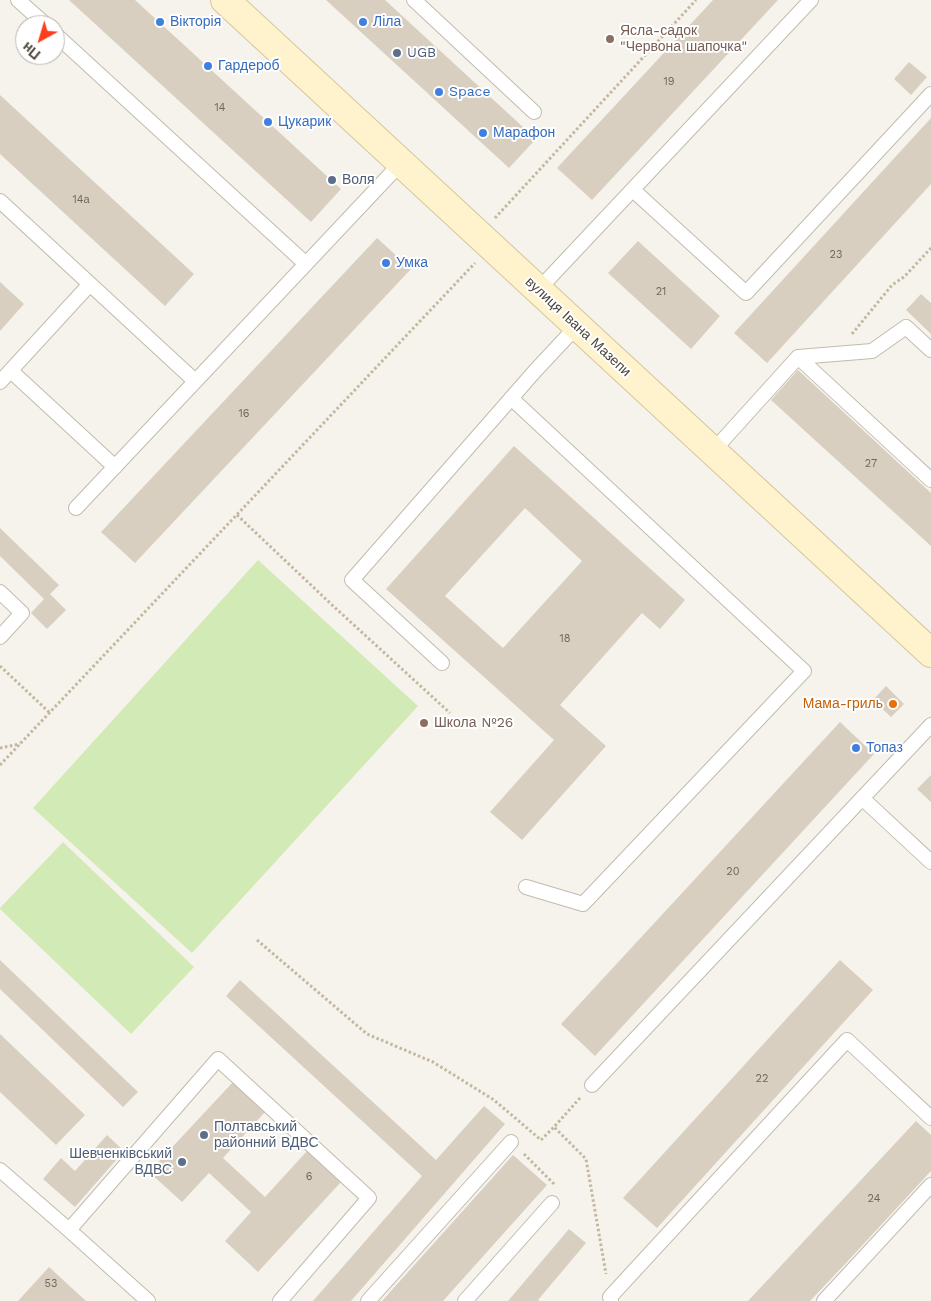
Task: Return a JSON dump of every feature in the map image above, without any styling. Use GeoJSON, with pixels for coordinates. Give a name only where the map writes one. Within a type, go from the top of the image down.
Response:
{"type":"FeatureCollection","features":[{"type":"Feature","properties":{"kind":"main road","name":"вулиця Івана Мазепи"},"geometry":{"type":"LineString","coordinates":[[225,0],[931,653]]}},
{"type":"Feature","properties":{"kind":"lane"},"geometry":{"type":"LineString","coordinates":[[18,0],[35,15]]}},
{"type":"Feature","properties":{"kind":"lane"},"geometry":{"type":"LineString","coordinates":[[414,0],[534,112]]}},
{"type":"Feature","properties":{"kind":"lane"},"geometry":{"type":"LineString","coordinates":[[538,290],[811,0]]}},
{"type":"Feature","properties":{"kind":"lane"},"geometry":{"type":"LineString","coordinates":[[65,43],[306,264]]}},
{"type":"Feature","properties":{"kind":"lane"},"geometry":{"type":"LineString","coordinates":[[633,190],[746,293],[931,94]]}},
{"type":"Feature","properties":{"kind":"lane"},"geometry":{"type":"LineString","coordinates":[[76,508],[401,163]]}},
{"type":"Feature","properties":{"kind":"lane"},"geometry":{"type":"LineString","coordinates":[[0,201],[195,381]]}},
{"type":"Feature","properties":{"kind":"lane"},"geometry":{"type":"LineString","coordinates":[[0,382],[90,284]]}},
{"type":"Feature","properties":{"kind":"lane"},"geometry":{"type":"LineString","coordinates":[[442,663],[352,580],[577,326]]}},
{"type":"Feature","properties":{"kind":"lane"},"geometry":{"type":"LineString","coordinates":[[713,451],[798,357],[872,351],[906,327],[931,350]]}},
{"type":"Feature","properties":{"kind":"lane"},"geometry":{"type":"LineString","coordinates":[[798,357],[931,480]]}},
{"type":"Feature","properties":{"kind":"lane"},"geometry":{"type":"LineString","coordinates":[[11,371],[115,467]]}},
{"type":"Feature","properties":{"kind":"lane"},"geometry":{"type":"LineString","coordinates":[[512,398],[804,671],[583,904],[526,887]]}},
{"type":"Feature","properties":{"kind":"lane"},"geometry":{"type":"LineString","coordinates":[[0,592],[22,613],[0,637]]}},
{"type":"Feature","properties":{"kind":"lane"},"geometry":{"type":"LineString","coordinates":[[592,1085],[931,725]]}},
{"type":"Feature","properties":{"kind":"lane"},"geometry":{"type":"LineString","coordinates":[[862,798],[931,862]]}},
{"type":"Feature","properties":{"kind":"lane"},"geometry":{"type":"LineString","coordinates":[[611,1299],[847,1040],[931,1118]]}},
{"type":"Feature","properties":{"kind":"lane"},"geometry":{"type":"LineString","coordinates":[[69,1230],[218,1059],[369,1198],[280,1301]]}},
{"type":"Feature","properties":{"kind":"lane"},"geometry":{"type":"LineString","coordinates":[[368,1301],[511,1142]]}},
{"type":"Feature","properties":{"kind":"lane"},"geometry":{"type":"LineString","coordinates":[[3,1179],[69,1230],[138,1298]]}},
{"type":"Feature","properties":{"kind":"lane"},"geometry":{"type":"LineString","coordinates":[[824,1301],[931,1185]]}},
{"type":"Feature","properties":{"kind":"lane"},"geometry":{"type":"LineString","coordinates":[[465,1301],[552,1203]]}},
{"type":"Feature","properties":{"kind":"path"},"geometry":{"type":"LineString","coordinates":[[0,765],[237,515],[486,241],[696,0]]}},
{"type":"Feature","properties":{"kind":"path"},"geometry":{"type":"LineString","coordinates":[[835,354],[892,285],[904,277],[931,248]]}},
{"type":"Feature","properties":{"kind":"path"},"geometry":{"type":"LineString","coordinates":[[237,515],[450,713]]}},
{"type":"Feature","properties":{"kind":"path"},"geometry":{"type":"LineString","coordinates":[[0,666],[50,713]]}},
{"type":"Feature","properties":{"kind":"path"},"geometry":{"type":"LineString","coordinates":[[0,748],[20,744]]}},
{"type":"Feature","properties":{"kind":"path"},"geometry":{"type":"LineString","coordinates":[[257,940],[367,1034],[433,1062],[494,1100],[541,1140],[592,1085]]}},
{"type":"Feature","properties":{"kind":"path"},"geometry":{"type":"LineString","coordinates":[[525,1127],[511,1142],[558,1188],[552,1203]]}},
{"type":"Feature","properties":{"kind":"path"},"geometry":{"type":"LineString","coordinates":[[554,1127],[586,1159],[611,1299]]}},
{"type":"Feature","properties":{"kind":"green space"},"geometry":{"type":"Polygon","coordinates":[[[258,560],[418,706],[192,953],[33,808],[258,560]]]}},
{"type":"Feature","properties":{"kind":"green space"},"geometry":{"type":"Polygon","coordinates":[[[63,842],[194,967],[131,1034],[0,909],[63,842]]]}},
{"type":"Feature","properties":{"kind":"building"},"geometry":{"type":"Polygon","coordinates":[[[69,0],[135,0],[341,189],[311,222],[69,0]]]}},
{"type":"Feature","properties":{"kind":"building"},"geometry":{"type":"Polygon","coordinates":[[[326,0],[385,0],[536,139],[509,168],[326,0]]]}},
{"type":"Feature","properties":{"kind":"building"},"geometry":{"type":"Polygon","coordinates":[[[713,0],[778,0],[592,200],[557,168],[713,0]]]}},
{"type":"Feature","properties":{"kind":"building"},"geometry":{"type":"Polygon","coordinates":[[[909,62],[927,77],[911,95],[894,79],[909,62]]]}},
{"type":"Feature","properties":{"kind":"building"},"geometry":{"type":"Polygon","coordinates":[[[0,95],[194,274],[165,306],[0,154],[0,95]]]}},
{"type":"Feature","properties":{"kind":"building"},"geometry":{"type":"Polygon","coordinates":[[[931,118],[931,184],[767,363],[734,333],[931,118]]]}},
{"type":"Feature","properties":{"kind":"building"},"geometry":{"type":"Polygon","coordinates":[[[377,238],[411,269],[135,563],[101,532],[377,238]]]}},
{"type":"Feature","properties":{"kind":"building"},"geometry":{"type":"Polygon","coordinates":[[[638,241],[720,316],[691,349],[608,273],[638,241]]]}},
{"type":"Feature","properties":{"kind":"building"},"geometry":{"type":"Polygon","coordinates":[[[0,282],[24,304],[0,331],[0,282]]]}},
{"type":"Feature","properties":{"kind":"building"},"geometry":{"type":"Polygon","coordinates":[[[921,294],[931,303],[931,334],[906,310],[921,294]]]}},
{"type":"Feature","properties":{"kind":"building"},"geometry":{"type":"Polygon","coordinates":[[[798,370],[931,493],[931,546],[771,400],[798,370]]]}},
{"type":"Feature","properties":{"kind":"building"},"geometry":{"type":"Polygon","coordinates":[[[514,446],[685,600],[660,629],[642,613],[560,705],[606,746],[522,840],[490,812],[554,740],[386,589],[514,446]],[[525,508],[445,596],[503,648],[582,561],[525,508]]]}},
{"type":"Feature","properties":{"kind":"building"},"geometry":{"type":"Polygon","coordinates":[[[0,528],[59,585],[50,594],[66,610],[47,629],[31,613],[44,599],[0,556],[0,528]]]}},
{"type":"Feature","properties":{"kind":"building"},"geometry":{"type":"Polygon","coordinates":[[[886,686],[904,704],[891,717],[873,700],[886,686]]]}},
{"type":"Feature","properties":{"kind":"building"},"geometry":{"type":"Polygon","coordinates":[[[840,722],[874,754],[595,1056],[561,1024],[840,722]]]}},
{"type":"Feature","properties":{"kind":"building"},"geometry":{"type":"Polygon","coordinates":[[[931,775],[931,802],[917,789],[931,775]]]}},
{"type":"Feature","properties":{"kind":"building"},"geometry":{"type":"Polygon","coordinates":[[[0,960],[138,1092],[123,1107],[0,989],[0,960]]]}},
{"type":"Feature","properties":{"kind":"building"},"geometry":{"type":"Polygon","coordinates":[[[840,960],[873,990],[657,1228],[623,1198],[840,960]]]}},
{"type":"Feature","properties":{"kind":"building"},"geometry":{"type":"Polygon","coordinates":[[[240,980],[436,1160],[484,1106],[505,1124],[351,1301],[313,1301],[422,1176],[226,996],[240,980]]]}},
{"type":"Feature","properties":{"kind":"building"},"geometry":{"type":"Polygon","coordinates":[[[0,1034],[85,1115],[56,1145],[0,1092],[0,1034]]]}},
{"type":"Feature","properties":{"kind":"building"},"geometry":{"type":"Polygon","coordinates":[[[233,1082],[265,1112],[223,1158],[265,1197],[307,1151],[341,1182],[258,1272],[225,1241],[251,1212],[209,1173],[182,1202],[149,1172],[233,1082]]]}},
{"type":"Feature","properties":{"kind":"building"},"geometry":{"type":"Polygon","coordinates":[[[916,1121],[931,1135],[931,1171],[846,1263],[810,1301],[748,1301],[916,1121]]]}},
{"type":"Feature","properties":{"kind":"building"},"geometry":{"type":"Polygon","coordinates":[[[107,1135],[124,1151],[75,1207],[43,1179],[61,1158],[75,1171],[107,1135]]]}},
{"type":"Feature","properties":{"kind":"building"},"geometry":{"type":"Polygon","coordinates":[[[513,1155],[547,1185],[443,1301],[382,1301],[513,1155]]]}},
{"type":"Feature","properties":{"kind":"building"},"geometry":{"type":"Polygon","coordinates":[[[569,1229],[586,1243],[538,1300],[540,1301],[508,1301],[569,1229]]]}},
{"type":"Feature","properties":{"kind":"building"},"geometry":{"type":"Polygon","coordinates":[[[49,1267],[86,1301],[18,1301],[49,1267]]]}},
{"type":"Feature","properties":{"kind":"place","name":"Вікторія"},"geometry":{"type":"Point","coordinates":[160,22]}},
{"type":"Feature","properties":{"kind":"place","name":"Ліла"},"geometry":{"type":"Point","coordinates":[363,22]}},
{"type":"Feature","properties":{"kind":"place","name":"Ясла-садок \"Червона шапочка\""},"geometry":{"type":"Point","coordinates":[610,39]}},
{"type":"Feature","properties":{"kind":"place","name":"UGB"},"geometry":{"type":"Point","coordinates":[397,53]}},
{"type":"Feature","properties":{"kind":"place","name":"Гардероб"},"geometry":{"type":"Point","coordinates":[208,66]}},
{"type":"Feature","properties":{"kind":"place","name":"Space"},"geometry":{"type":"Point","coordinates":[439,92]}},
{"type":"Feature","properties":{"kind":"place","name":"Цукарик"},"geometry":{"type":"Point","coordinates":[268,122]}},
{"type":"Feature","properties":{"kind":"place","name":"Марафон"},"geometry":{"type":"Point","coordinates":[483,133]}},
{"type":"Feature","properties":{"kind":"place","name":"Воля"},"geometry":{"type":"Point","coordinates":[332,180]}},
{"type":"Feature","properties":{"kind":"place","name":"Умка"},"geometry":{"type":"Point","coordinates":[386,263]}},
{"type":"Feature","properties":{"kind":"place","name":"Мама-гриль"},"geometry":{"type":"Point","coordinates":[893,704]}},
{"type":"Feature","properties":{"kind":"place","name":"Школа №26"},"geometry":{"type":"Point","coordinates":[424,723]}},
{"type":"Feature","properties":{"kind":"place","name":"Топаз"},"geometry":{"type":"Point","coordinates":[856,748]}},
{"type":"Feature","properties":{"kind":"place","name":"Полтавський районний ВДВС"},"geometry":{"type":"Point","coordinates":[204,1135]}},
{"type":"Feature","properties":{"kind":"place","name":"Шевченківський ВДВС"},"geometry":{"type":"Point","coordinates":[182,1162]}}]}
